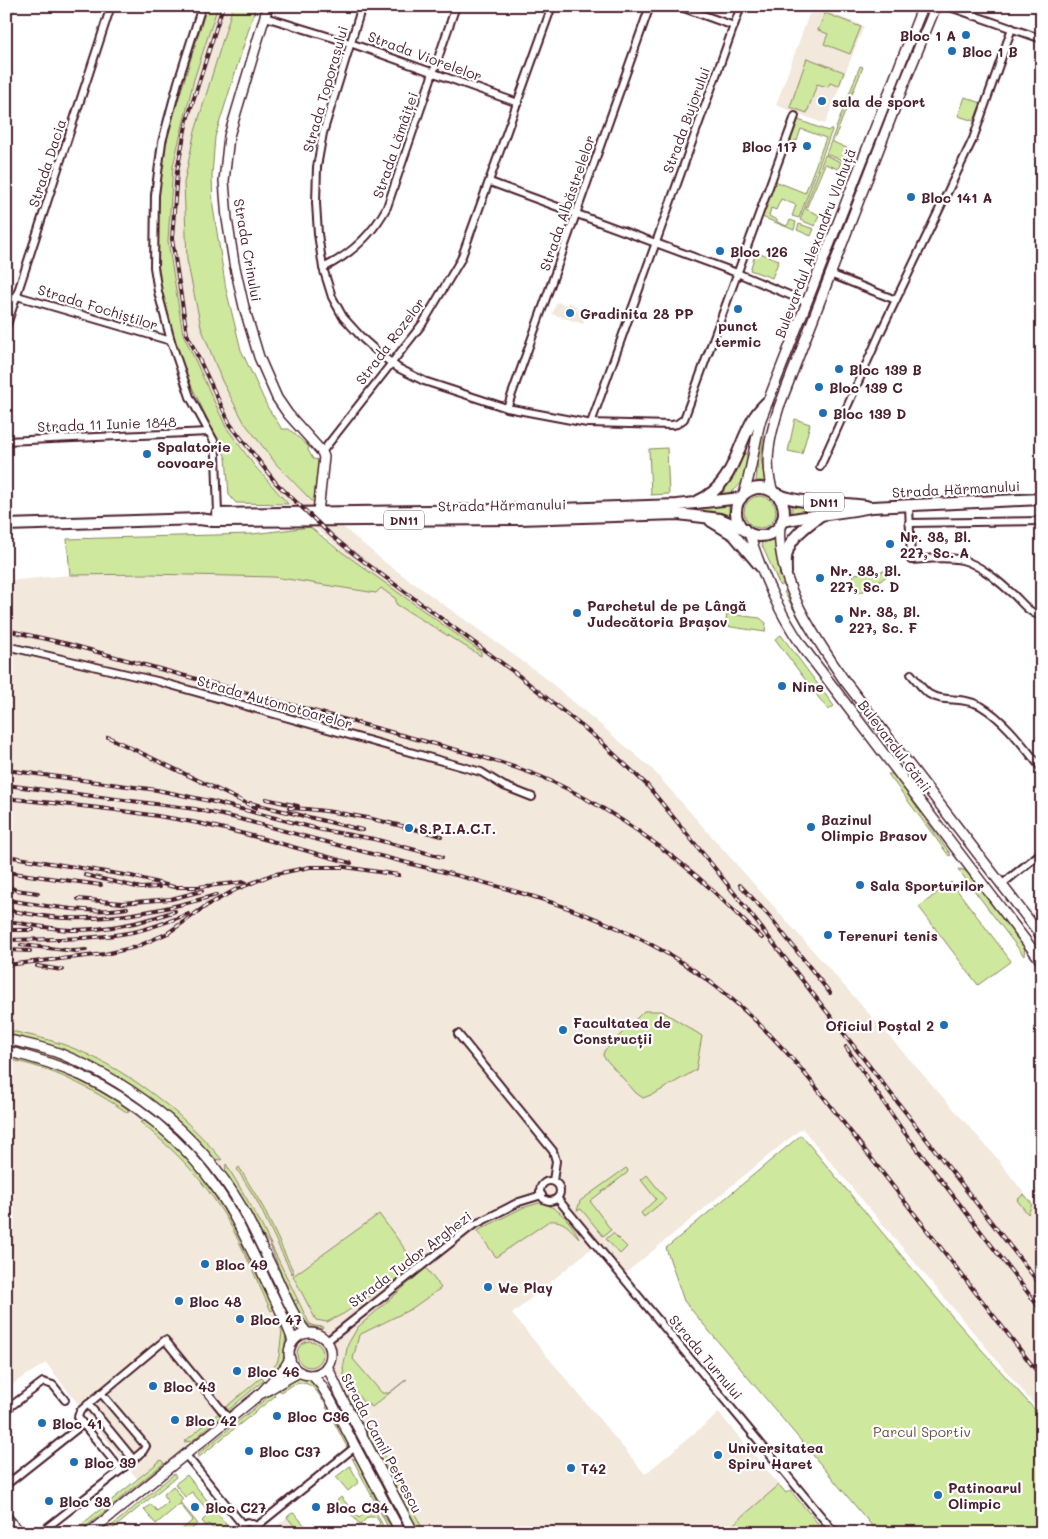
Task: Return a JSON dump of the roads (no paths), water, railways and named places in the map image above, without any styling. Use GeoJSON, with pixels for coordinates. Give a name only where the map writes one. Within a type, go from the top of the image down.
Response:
{"type":"FeatureCollection","features":[{"type":"Feature","properties":{"kind":"main road"},"geometry":{"type":"LineString","coordinates":[[688,504],[705,498],[719,487],[728,474],[755,416],[767,402]]}},
{"type":"Feature","properties":{"kind":"main road"},"geometry":{"type":"LineString","coordinates":[[758,488],[774,493],[782,502],[784,508],[781,523],[768,534],[758,536],[747,531],[737,518],[738,504],[743,496],[758,488]]}},
{"type":"Feature","properties":{"kind":"main road","name":"Strada Hărmanului"},"geometry":{"type":"LineString","coordinates":[[774,493],[788,499],[807,502],[846,502],[872,507]]}},
{"type":"Feature","properties":{"kind":"main road","name":"Strada Hărmanului"},"geometry":{"type":"LineString","coordinates":[[199,519],[218,514],[560,510],[688,504],[743,496]]}},
{"type":"Feature","properties":{"kind":"main road","name":"Strada Hărmanului"},"geometry":{"type":"LineString","coordinates":[[781,523],[822,514],[848,512],[872,507],[1042,499]]}},
{"type":"Feature","properties":{"kind":"main road","name":"Strada Hărmanului"},"geometry":{"type":"LineString","coordinates":[[6,525],[199,519],[223,521],[519,519],[678,514],[720,519],[747,531]]}},
{"type":"Feature","properties":{"kind":"main road"},"geometry":{"type":"LineString","coordinates":[[786,572],[787,552],[791,544],[805,527],[822,514]]}},
{"type":"Feature","properties":{"kind":"main road"},"geometry":{"type":"LineString","coordinates":[[703,516],[734,535],[760,566]]}},
{"type":"Feature","properties":{"kind":"street"},"geometry":{"type":"LineString","coordinates":[[6,18],[10,6]]}},
{"type":"Feature","properties":{"kind":"street","name":"Strada Dacia"},"geometry":{"type":"LineString","coordinates":[[6,328],[111,6]]}},
{"type":"Feature","properties":{"kind":"street"},"geometry":{"type":"LineString","coordinates":[[202,6],[162,142],[155,196],[154,267],[158,292],[171,342],[190,397],[214,441],[218,514]]}},
{"type":"Feature","properties":{"kind":"street","name":"Strada Crinului"},"geometry":{"type":"LineString","coordinates":[[268,6],[229,136],[224,182],[227,219],[244,308],[259,356],[278,398],[288,414],[322,452]]}},
{"type":"Feature","properties":{"kind":"street","name":"Strada Toporașului"},"geometry":{"type":"LineString","coordinates":[[362,6],[323,133],[317,167],[316,204],[318,234],[323,268],[332,297],[343,317],[363,339],[391,363],[411,376],[507,408],[591,423],[672,425],[680,422],[686,416],[737,273]]}},
{"type":"Feature","properties":{"kind":"street","name":"Strada Lămâiței"},"geometry":{"type":"LineString","coordinates":[[323,268],[351,252],[367,237],[379,222],[387,207],[456,6]]}},
{"type":"Feature","properties":{"kind":"street","name":"Strada Rozelor"},"geometry":{"type":"LineString","coordinates":[[322,452],[423,323],[461,259],[552,6]]}},
{"type":"Feature","properties":{"kind":"street","name":"Strada Albăstrelelor"},"geometry":{"type":"LineString","coordinates":[[507,408],[650,6]]}},
{"type":"Feature","properties":{"kind":"street"},"geometry":{"type":"LineString","coordinates":[[678,6],[734,26]]}},
{"type":"Feature","properties":{"kind":"street","name":"Strada Bujorului"},"geometry":{"type":"LineString","coordinates":[[591,423],[741,6]]}},
{"type":"Feature","properties":{"kind":"street","name":"Bulevardul Alexandru Vlahuță"},"geometry":{"type":"LineString","coordinates":[[743,496],[750,474],[754,445],[767,402],[923,6]]}},
{"type":"Feature","properties":{"kind":"street","name":"Bulevardul Alexandru Vlahuță"},"geometry":{"type":"LineString","coordinates":[[774,493],[770,482],[767,455],[779,407],[936,6]]}},
{"type":"Feature","properties":{"kind":"street"},"geometry":{"type":"LineString","coordinates":[[947,6],[1042,39]]}},
{"type":"Feature","properties":{"kind":"street"},"geometry":{"type":"LineString","coordinates":[[965,6],[974,15]]}},
{"type":"Feature","properties":{"kind":"street","name":"Strada Viorelelor"},"geometry":{"type":"LineString","coordinates":[[265,17],[350,43],[518,103]]}},
{"type":"Feature","properties":{"kind":"street"},"geometry":{"type":"LineString","coordinates":[[820,467],[896,300],[973,139],[1012,28]]}},
{"type":"Feature","properties":{"kind":"street"},"geometry":{"type":"LineString","coordinates":[[737,273],[795,116]]}},
{"type":"Feature","properties":{"kind":"street"},"geometry":{"type":"LineString","coordinates":[[490,182],[737,273],[806,302]]}},
{"type":"Feature","properties":{"kind":"street"},"geometry":{"type":"LineString","coordinates":[[830,274],[896,300]]}},
{"type":"Feature","properties":{"kind":"street","name":"Strada Fochiștilor"},"geometry":{"type":"LineString","coordinates":[[17,296],[171,342]]}},
{"type":"Feature","properties":{"kind":"street","name":"Strada 11 Iunie 1848"},"geometry":{"type":"LineString","coordinates":[[6,441],[209,432]]}},
{"type":"Feature","properties":{"kind":"street"},"geometry":{"type":"LineString","coordinates":[[318,512],[324,457],[322,452]]}},
{"type":"Feature","properties":{"kind":"street"},"geometry":{"type":"LineString","coordinates":[[908,505],[911,560],[953,559],[967,562],[996,580],[1032,612],[1042,616]]}},
{"type":"Feature","properties":{"kind":"street"},"geometry":{"type":"LineString","coordinates":[[909,522],[1042,521]]}},
{"type":"Feature","properties":{"kind":"street","name":"Bulevardul Gării"},"geometry":{"type":"LineString","coordinates":[[781,523],[780,549],[786,572],[801,611],[825,653],[1042,937]]}},
{"type":"Feature","properties":{"kind":"street","name":"Bulevardul Gării"},"geometry":{"type":"LineString","coordinates":[[747,531],[760,566],[784,619],[802,646],[1042,962]]}},
{"type":"Feature","properties":{"kind":"street","name":"Strada Automotoarelor"},"geometry":{"type":"LineString","coordinates":[[6,646],[157,681],[481,772],[504,786],[532,798]]}},
{"type":"Feature","properties":{"kind":"street"},"geometry":{"type":"LineString","coordinates":[[911,674],[928,694],[939,698],[958,698],[980,705],[998,719],[1042,769]]}},
{"type":"Feature","properties":{"kind":"street"},"geometry":{"type":"LineString","coordinates":[[1001,885],[1042,852]]}},
{"type":"Feature","properties":{"kind":"street"},"geometry":{"type":"LineString","coordinates":[[458,1034],[553,1151],[556,1160],[553,1181]]}},
{"type":"Feature","properties":{"kind":"street"},"geometry":{"type":"LineString","coordinates":[[6,1039],[59,1054],[85,1065],[136,1094],[178,1128],[215,1168],[238,1201],[289,1305],[300,1325],[307,1333]]}},
{"type":"Feature","properties":{"kind":"street"},"geometry":{"type":"LineString","coordinates":[[6,1051],[55,1065],[82,1076],[104,1088],[149,1119],[187,1153],[216,1187],[237,1221],[293,1341]]}},
{"type":"Feature","properties":{"kind":"street"},"geometry":{"type":"LineString","coordinates":[[553,1181],[558,1184],[560,1190],[557,1198],[549,1200],[542,1195],[541,1188],[543,1184],[553,1181]]}},
{"type":"Feature","properties":{"kind":"street","name":"Strada Tudor Arghezi"},"geometry":{"type":"LineString","coordinates":[[327,1341],[472,1226],[519,1202],[542,1195]]}},
{"type":"Feature","properties":{"kind":"street","name":"Strada Turnului"},"geometry":{"type":"LineString","coordinates":[[557,1198],[835,1533]]}},
{"type":"Feature","properties":{"kind":"street"},"geometry":{"type":"LineString","coordinates":[[312,1375],[300,1372],[294,1368],[289,1352],[293,1341],[302,1334],[307,1333],[320,1335],[327,1341]]}},
{"type":"Feature","properties":{"kind":"street"},"geometry":{"type":"LineString","coordinates":[[121,1470],[83,1424],[78,1414],[165,1340],[229,1419]]}},
{"type":"Feature","properties":{"kind":"street","name":"Strada Camil Petrescu"},"geometry":{"type":"LineString","coordinates":[[327,1341],[330,1345],[331,1355],[327,1366],[312,1375],[324,1390],[401,1533]]}},
{"type":"Feature","properties":{"kind":"street"},"geometry":{"type":"LineString","coordinates":[[89,1533],[260,1394],[290,1360]]}},
{"type":"Feature","properties":{"kind":"street","name":"Strada Camil Petrescu"},"geometry":{"type":"LineString","coordinates":[[327,1366],[414,1533]]}},
{"type":"Feature","properties":{"kind":"street"},"geometry":{"type":"LineString","coordinates":[[260,1394],[300,1372]]}},
{"type":"Feature","properties":{"kind":"street"},"geometry":{"type":"LineString","coordinates":[[6,1406],[11,1406],[43,1382],[53,1385],[65,1400]]}},
{"type":"Feature","properties":{"kind":"street"},"geometry":{"type":"LineString","coordinates":[[40,1533],[121,1470],[143,1451],[146,1446],[101,1393]]}},
{"type":"Feature","properties":{"kind":"street"},"geometry":{"type":"LineString","coordinates":[[88,1404],[133,1459]]}},
{"type":"Feature","properties":{"kind":"street"},"geometry":{"type":"LineString","coordinates":[[6,1485],[83,1424]]}},
{"type":"Feature","properties":{"kind":"street"},"geometry":{"type":"LineString","coordinates":[[257,1526],[355,1447]]}},
{"type":"Feature","properties":{"kind":"street"},"geometry":{"type":"LineString","coordinates":[[186,1454],[242,1524]]}},
{"type":"Feature","properties":{"kind":"street"},"geometry":{"type":"LineString","coordinates":[[6,1514],[22,1533]]}},
{"type":"Feature","properties":{"kind":"street"},"geometry":{"type":"LineString","coordinates":[[242,1524],[251,1522],[257,1526],[259,1533]]}},
{"type":"Feature","properties":{"kind":"street"},"geometry":{"type":"LineString","coordinates":[[238,1533],[242,1524]]}},
{"type":"Feature","properties":{"kind":"railway"},"geometry":{"type":"LineString","coordinates":[[223,6],[187,120],[177,171],[172,239],[187,334],[230,424],[276,483],[332,536],[518,675],[599,740],[647,785],[713,866],[1042,1287]]}},
{"type":"Feature","properties":{"kind":"railway"},"geometry":{"type":"LineString","coordinates":[[6,630],[68,644],[466,752],[541,777],[590,801],[660,847],[702,881],[762,938]]}},
{"type":"Feature","properties":{"kind":"railway"},"geometry":{"type":"LineString","coordinates":[[108,737],[256,808]]}},
{"type":"Feature","properties":{"kind":"railway"},"geometry":{"type":"LineString","coordinates":[[6,770],[157,790],[210,801],[322,830],[374,839],[442,857]]}},
{"type":"Feature","properties":{"kind":"railway"},"geometry":{"type":"LineString","coordinates":[[6,785],[195,809],[236,818],[542,899],[609,924],[673,957],[732,999],[767,1031],[799,1067],[1042,1378]]}},
{"type":"Feature","properties":{"kind":"railway"},"geometry":{"type":"LineString","coordinates":[[6,798],[123,811],[192,822],[351,863]]}},
{"type":"Feature","properties":{"kind":"railway"},"geometry":{"type":"LineString","coordinates":[[266,799],[298,806]]}},
{"type":"Feature","properties":{"kind":"railway"},"geometry":{"type":"LineString","coordinates":[[250,803],[362,830]]}},
{"type":"Feature","properties":{"kind":"railway"},"geometry":{"type":"LineString","coordinates":[[289,808],[347,814],[441,836]]}},
{"type":"Feature","properties":{"kind":"railway"},"geometry":{"type":"LineString","coordinates":[[6,856],[131,876],[174,887],[197,887],[245,882]]}},
{"type":"Feature","properties":{"kind":"railway"},"geometry":{"type":"LineString","coordinates":[[6,965],[105,954],[136,947],[168,933],[206,906],[235,890],[271,875],[310,867],[345,867],[399,875]]}},
{"type":"Feature","properties":{"kind":"railway"},"geometry":{"type":"LineString","coordinates":[[6,872],[101,885]]}},
{"type":"Feature","properties":{"kind":"railway"},"geometry":{"type":"LineString","coordinates":[[85,875],[141,888],[159,887]]}},
{"type":"Feature","properties":{"kind":"railway"},"geometry":{"type":"LineString","coordinates":[[6,885],[16,890],[38,893]]}},
{"type":"Feature","properties":{"kind":"railway"},"geometry":{"type":"LineString","coordinates":[[740,885],[770,917],[830,993]]}},
{"type":"Feature","properties":{"kind":"railway"},"geometry":{"type":"LineString","coordinates":[[78,899],[122,903],[171,899],[202,891]]}},
{"type":"Feature","properties":{"kind":"railway"},"geometry":{"type":"LineString","coordinates":[[6,910],[60,918],[105,917],[161,909],[216,895]]}},
{"type":"Feature","properties":{"kind":"railway"},"geometry":{"type":"LineString","coordinates":[[6,900],[83,910],[127,908]]}},
{"type":"Feature","properties":{"kind":"railway"},"geometry":{"type":"LineString","coordinates":[[6,921],[56,929],[85,930],[125,925],[175,911]]}},
{"type":"Feature","properties":{"kind":"railway"},"geometry":{"type":"LineString","coordinates":[[6,940],[70,939],[117,935],[168,922],[188,914]]}},
{"type":"Feature","properties":{"kind":"railway"},"geometry":{"type":"LineString","coordinates":[[6,930],[33,930]]}},
{"type":"Feature","properties":{"kind":"railway"},"geometry":{"type":"LineString","coordinates":[[21,945],[75,951],[86,950]]}},
{"type":"Feature","properties":{"kind":"railway"},"geometry":{"type":"LineString","coordinates":[[6,950],[30,951]]}},
{"type":"Feature","properties":{"kind":"railway"},"geometry":{"type":"LineString","coordinates":[[37,966],[62,970]]}},
{"type":"Feature","properties":{"kind":"railway"},"geometry":{"type":"LineString","coordinates":[[846,1047],[901,1128],[1042,1311]]}},
{"type":"Feature","properties":{"kind":"place","name":"Bloc 1 A"},"geometry":{"type":"Point","coordinates":[966,35]}},
{"type":"Feature","properties":{"kind":"place","name":"Bloc 1 B"},"geometry":{"type":"Point","coordinates":[952,51]}},
{"type":"Feature","properties":{"kind":"place","name":"sala de sport"},"geometry":{"type":"Point","coordinates":[822,101]}},
{"type":"Feature","properties":{"kind":"place","name":"Bloc 117"},"geometry":{"type":"Point","coordinates":[807,146]}},
{"type":"Feature","properties":{"kind":"place","name":"Bloc 141 A"},"geometry":{"type":"Point","coordinates":[911,197]}},
{"type":"Feature","properties":{"kind":"place","name":"Bloc 126"},"geometry":{"type":"Point","coordinates":[720,251]}},
{"type":"Feature","properties":{"kind":"place","name":"punct termic"},"geometry":{"type":"Point","coordinates":[738,309]}},
{"type":"Feature","properties":{"kind":"place","name":"Gradinita 28 PP"},"geometry":{"type":"Point","coordinates":[570,313]}},
{"type":"Feature","properties":{"kind":"place","name":"Bloc 139 B"},"geometry":{"type":"Point","coordinates":[839,369]}},
{"type":"Feature","properties":{"kind":"place","name":"Bloc 139 C"},"geometry":{"type":"Point","coordinates":[819,387]}},
{"type":"Feature","properties":{"kind":"place","name":"Bloc 139 D"},"geometry":{"type":"Point","coordinates":[823,413]}},
{"type":"Feature","properties":{"kind":"place","name":"Spalatorie covoare"},"geometry":{"type":"Point","coordinates":[147,454]}},
{"type":"Feature","properties":{"kind":"place","name":"Nr. 38, Bl. 227, Sc. A"},"geometry":{"type":"Point","coordinates":[890,544]}},
{"type":"Feature","properties":{"kind":"place","name":"Nr. 38, Bl. 227, Sc. D"},"geometry":{"type":"Point","coordinates":[820,578]}},
{"type":"Feature","properties":{"kind":"place","name":"Parchetul de pe Lângă Judecătoria Brașov"},"geometry":{"type":"Point","coordinates":[577,613]}},
{"type":"Feature","properties":{"kind":"place","name":"Nr. 38, Bl. 227, Sc. F"},"geometry":{"type":"Point","coordinates":[839,619]}},
{"type":"Feature","properties":{"kind":"place","name":"Nine"},"geometry":{"type":"Point","coordinates":[782,686]}},
{"type":"Feature","properties":{"kind":"place","name":"Bazinul Olimpic Brasov"},"geometry":{"type":"Point","coordinates":[811,827]}},
{"type":"Feature","properties":{"kind":"place","name":"S.P.I.A.C.T."},"geometry":{"type":"Point","coordinates":[409,828]}},
{"type":"Feature","properties":{"kind":"place","name":"Sala Sporturilor"},"geometry":{"type":"Point","coordinates":[860,885]}},
{"type":"Feature","properties":{"kind":"place","name":"Terenuri tenis"},"geometry":{"type":"Point","coordinates":[828,935]}},
{"type":"Feature","properties":{"kind":"place","name":"Oficiul Poștal 2"},"geometry":{"type":"Point","coordinates":[944,1025]}},
{"type":"Feature","properties":{"kind":"place","name":"Facultatea de Construcții"},"geometry":{"type":"Point","coordinates":[563,1030]}},
{"type":"Feature","properties":{"kind":"place","name":"Bloc 49"},"geometry":{"type":"Point","coordinates":[205,1264]}},
{"type":"Feature","properties":{"kind":"place","name":"We Play"},"geometry":{"type":"Point","coordinates":[488,1287]}},
{"type":"Feature","properties":{"kind":"place","name":"Bloc 48"},"geometry":{"type":"Point","coordinates":[179,1301]}},
{"type":"Feature","properties":{"kind":"place","name":"Bloc 47"},"geometry":{"type":"Point","coordinates":[240,1319]}},
{"type":"Feature","properties":{"kind":"place","name":"Bloc 46"},"geometry":{"type":"Point","coordinates":[237,1371]}},
{"type":"Feature","properties":{"kind":"place","name":"Bloc 43"},"geometry":{"type":"Point","coordinates":[153,1386]}},
{"type":"Feature","properties":{"kind":"place","name":"Bloc C36"},"geometry":{"type":"Point","coordinates":[277,1416]}},
{"type":"Feature","properties":{"kind":"place","name":"Bloc 42"},"geometry":{"type":"Point","coordinates":[175,1420]}},
{"type":"Feature","properties":{"kind":"place","name":"Bloc 41"},"geometry":{"type":"Point","coordinates":[42,1423]}},
{"type":"Feature","properties":{"kind":"place","name":"Bloc C37"},"geometry":{"type":"Point","coordinates":[249,1451]}},
{"type":"Feature","properties":{"kind":"place","name":"Universitatea Spiru Haret"},"geometry":{"type":"Point","coordinates":[718,1455]}},
{"type":"Feature","properties":{"kind":"place","name":"Bloc 39"},"geometry":{"type":"Point","coordinates":[74,1462]}},
{"type":"Feature","properties":{"kind":"place","name":"T42"},"geometry":{"type":"Point","coordinates":[571,1468]}},
{"type":"Feature","properties":{"kind":"place","name":"Patinoarul Olimpic"},"geometry":{"type":"Point","coordinates":[938,1495]}},
{"type":"Feature","properties":{"kind":"place","name":"Bloc 38"},"geometry":{"type":"Point","coordinates":[49,1501]}},
{"type":"Feature","properties":{"kind":"place","name":"Bloc C27"},"geometry":{"type":"Point","coordinates":[195,1507]}},
{"type":"Feature","properties":{"kind":"place","name":"Bloc C34"},"geometry":{"type":"Point","coordinates":[316,1507]}},
{"type":"Feature","properties":{"kind":"park label","name":"Parcul Sportiv"},"geometry":{"type":"Point","coordinates":[922,1431]}}]}
